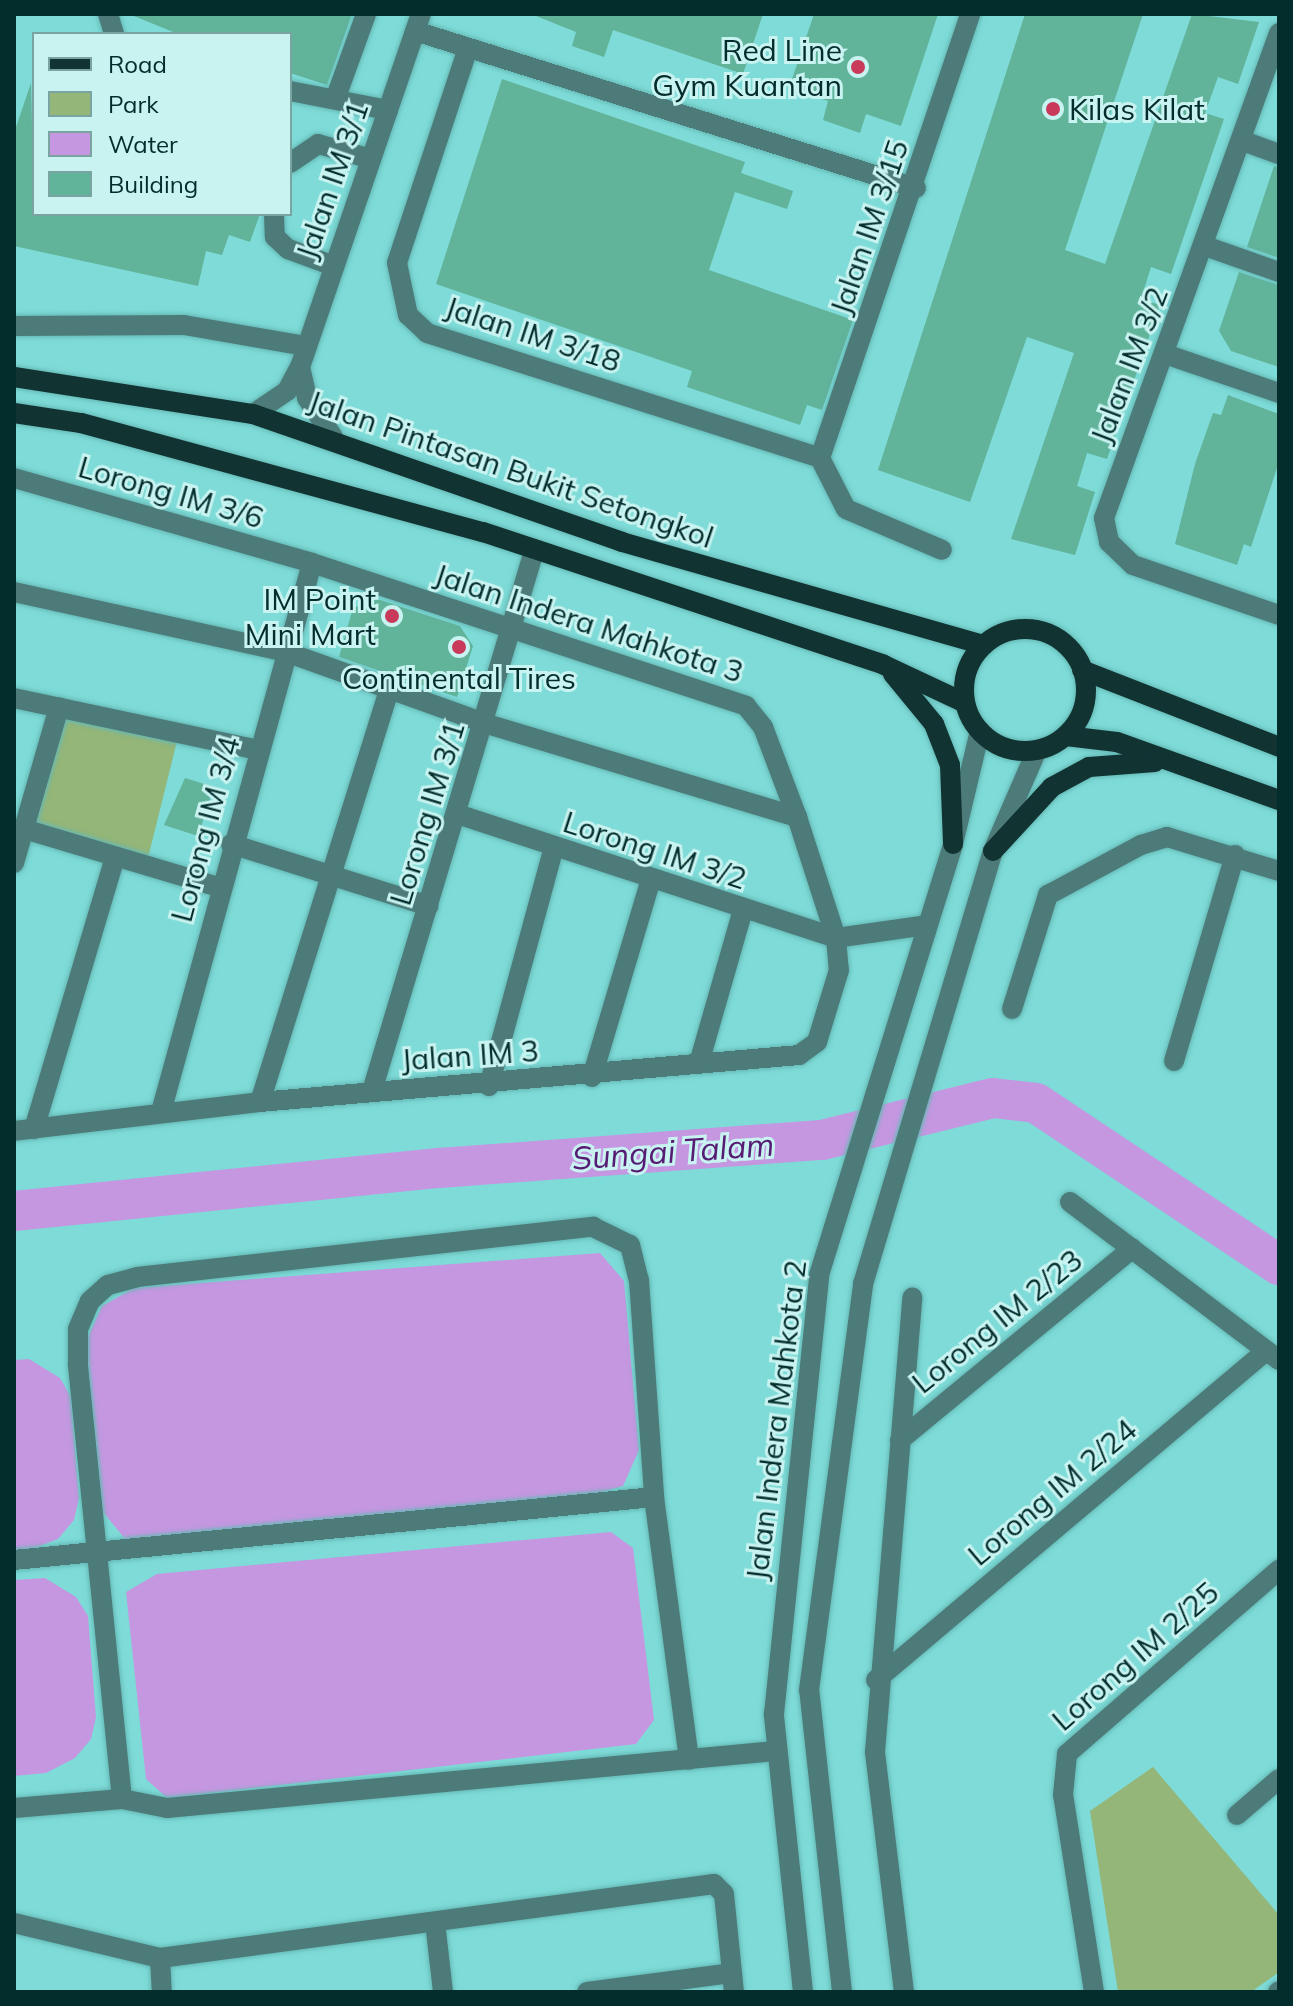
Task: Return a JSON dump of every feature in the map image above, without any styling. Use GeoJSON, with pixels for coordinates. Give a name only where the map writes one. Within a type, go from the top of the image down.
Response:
{"type":"FeatureCollection","features":[{"type":"Feature","properties":{"kind":"main road","name":"Jalan Pintasan Bukit Setongkol"},"geometry":{"type":"LineString","coordinates":[[14,377],[253,414],[333,437],[622,542],[983,645]]}},
{"type":"Feature","properties":{"kind":"main road"},"geometry":{"type":"LineString","coordinates":[[14,413],[81,423],[534,551],[884,665],[965,703]]}},
{"type":"Feature","properties":{"kind":"main road"},"geometry":{"type":"LineString","coordinates":[[1279,747],[1126,693],[1082,670],[1058,638],[1040,630],[1010,631],[983,645],[967,672],[965,703],[980,731],[1016,751],[1037,750],[1066,736],[1117,742],[1279,800]]}},
{"type":"Feature","properties":{"kind":"main road"},"geometry":{"type":"LineString","coordinates":[[884,665],[940,738],[950,765],[953,844]]}},
{"type":"Feature","properties":{"kind":"main road"},"geometry":{"type":"LineString","coordinates":[[1066,736],[1084,705],[1082,670]]}},
{"type":"Feature","properties":{"kind":"main road"},"geometry":{"type":"LineString","coordinates":[[993,851],[1052,787],[1089,767],[1171,763]]}},
{"type":"Feature","properties":{"kind":"street"},"geometry":{"type":"LineString","coordinates":[[336,97],[366,14]]}},
{"type":"Feature","properties":{"kind":"street","name":"Jalan IM 3/15"},"geometry":{"type":"LineString","coordinates":[[820,458],[916,188],[970,14]]}},
{"type":"Feature","properties":{"kind":"street"},"geometry":{"type":"LineString","coordinates":[[418,23],[468,48],[916,188]]}},
{"type":"Feature","properties":{"kind":"street","name":"Jalan IM 3/1"},"geometry":{"type":"LineString","coordinates":[[253,414],[281,397],[300,367],[418,23]]}},
{"type":"Feature","properties":{"kind":"street","name":"Jalan IM 3/2"},"geometry":{"type":"LineString","coordinates":[[1279,33],[1168,355],[1104,518],[1109,542],[1133,565],[1279,615]]}},
{"type":"Feature","properties":{"kind":"street","name":"Jalan IM 3/18"},"geometry":{"type":"LineString","coordinates":[[468,48],[397,263],[408,315],[427,333],[820,458]]}},
{"type":"Feature","properties":{"kind":"street"},"geometry":{"type":"LineString","coordinates":[[292,91],[336,97],[388,110]]}},
{"type":"Feature","properties":{"kind":"street"},"geometry":{"type":"LineString","coordinates":[[1243,141],[1279,154]]}},
{"type":"Feature","properties":{"kind":"street"},"geometry":{"type":"LineString","coordinates":[[292,162],[318,144],[371,159]]}},
{"type":"Feature","properties":{"kind":"street"},"geometry":{"type":"LineString","coordinates":[[274,216],[275,237],[288,249],[334,266]]}},
{"type":"Feature","properties":{"kind":"street"},"geometry":{"type":"LineString","coordinates":[[1205,246],[1279,272]]}},
{"type":"Feature","properties":{"kind":"street"},"geometry":{"type":"LineString","coordinates":[[14,326],[184,325],[306,346]]}},
{"type":"Feature","properties":{"kind":"street"},"geometry":{"type":"LineString","coordinates":[[1168,355],[1279,393]]}},
{"type":"Feature","properties":{"kind":"street"},"geometry":{"type":"LineString","coordinates":[[300,367],[307,398],[333,437]]}},
{"type":"Feature","properties":{"kind":"street"},"geometry":{"type":"LineString","coordinates":[[820,458],[846,509],[942,550]]}},
{"type":"Feature","properties":{"kind":"street","name":"Lorong IM 3/6"},"geometry":{"type":"LineString","coordinates":[[14,478],[312,563]]}},
{"type":"Feature","properties":{"kind":"street","name":"Lorong IM 3/1"},"geometry":{"type":"LineString","coordinates":[[372,1091],[487,724],[510,627],[534,551]]}},
{"type":"Feature","properties":{"kind":"street","name":"Jalan Indera Mahkota 3"},"geometry":{"type":"LineString","coordinates":[[312,563],[746,706],[763,727],[797,817],[836,938]]}},
{"type":"Feature","properties":{"kind":"street","name":"Lorong IM 3/4"},"geometry":{"type":"LineString","coordinates":[[161,1112],[219,887],[312,563]]}},
{"type":"Feature","properties":{"kind":"street"},"geometry":{"type":"LineString","coordinates":[[14,592],[286,652],[487,724],[797,817]]}},
{"type":"Feature","properties":{"kind":"street"},"geometry":{"type":"LineString","coordinates":[[260,1102],[327,876],[390,688]]}},
{"type":"Feature","properties":{"kind":"street"},"geometry":{"type":"LineString","coordinates":[[14,698],[258,750]]}},
{"type":"Feature","properties":{"kind":"street"},"geometry":{"type":"LineString","coordinates":[[14,863],[59,707]]}},
{"type":"Feature","properties":{"kind":"street","name":"Jalan Indera Mahkota 2"},"geometry":{"type":"LineString","coordinates":[[803,1992],[775,1751],[819,1275],[883,1058],[953,844],[980,731]]}},
{"type":"Feature","properties":{"kind":"street"},"geometry":{"type":"LineString","coordinates":[[842,1992],[809,1690],[863,1284],[993,851],[1037,750]]}},
{"type":"Feature","properties":{"kind":"street","name":"Lorong IM 3/2"},"geometry":{"type":"LineString","coordinates":[[457,814],[650,882],[836,938]]}},
{"type":"Feature","properties":{"kind":"street"},"geometry":{"type":"LineString","coordinates":[[24,829],[219,887]]}},
{"type":"Feature","properties":{"kind":"street"},"geometry":{"type":"LineString","coordinates":[[1012,1009],[1048,895],[1157,838],[1235,855],[1279,871]]}},
{"type":"Feature","properties":{"kind":"street"},"geometry":{"type":"LineString","coordinates":[[231,844],[429,906]]}},
{"type":"Feature","properties":{"kind":"street"},"geometry":{"type":"LineString","coordinates":[[489,1086],[553,850]]}},
{"type":"Feature","properties":{"kind":"street"},"geometry":{"type":"LineString","coordinates":[[1174,1061],[1235,855]]}},
{"type":"Feature","properties":{"kind":"street"},"geometry":{"type":"LineString","coordinates":[[24,1130],[115,857]]}},
{"type":"Feature","properties":{"kind":"street"},"geometry":{"type":"LineString","coordinates":[[592,1077],[650,882]]}},
{"type":"Feature","properties":{"kind":"street"},"geometry":{"type":"LineString","coordinates":[[699,1063],[743,910]]}},
{"type":"Feature","properties":{"kind":"street"},"geometry":{"type":"LineString","coordinates":[[836,938],[927,925]]}},
{"type":"Feature","properties":{"kind":"street","name":"Jalan IM 3"},"geometry":{"type":"LineString","coordinates":[[24,1130],[260,1102],[372,1091],[489,1086],[592,1077],[810,1052],[839,970],[836,938]]}},
{"type":"Feature","properties":{"kind":"street"},"geometry":{"type":"LineString","coordinates":[[1070,1202],[1272,1355]]}},
{"type":"Feature","properties":{"kind":"street"},"geometry":{"type":"LineString","coordinates":[[122,1799],[78,1329],[90,1301],[108,1285],[593,1227],[630,1245],[639,1280],[654,1497],[689,1760]]}},
{"type":"Feature","properties":{"kind":"street","name":"Lorong IM 2/23"},"geometry":{"type":"LineString","coordinates":[[900,1440],[1132,1249]]}},
{"type":"Feature","properties":{"kind":"street"},"geometry":{"type":"LineString","coordinates":[[904,1992],[881,1840],[876,1680],[912,1298]]}},
{"type":"Feature","properties":{"kind":"street","name":"Lorong IM 2/24"},"geometry":{"type":"LineString","coordinates":[[876,1680],[1272,1355]]}},
{"type":"Feature","properties":{"kind":"street"},"geometry":{"type":"LineString","coordinates":[[14,1560],[654,1497]]}},
{"type":"Feature","properties":{"kind":"street","name":"Lorong IM 2/25"},"geometry":{"type":"LineString","coordinates":[[1094,1992],[1063,1795],[1067,1754],[1279,1570]]}},
{"type":"Feature","properties":{"kind":"street"},"geometry":{"type":"LineString","coordinates":[[14,1808],[122,1799],[167,1808],[775,1751]]}},
{"type":"Feature","properties":{"kind":"street"},"geometry":{"type":"LineString","coordinates":[[1237,1815],[1279,1779]]}},
{"type":"Feature","properties":{"kind":"street"},"geometry":{"type":"LineString","coordinates":[[14,1923],[160,1958],[721,1886],[732,1982],[587,1992]]}},
{"type":"Feature","properties":{"kind":"street"},"geometry":{"type":"LineString","coordinates":[[435,1922],[443,1992]]}},
{"type":"Feature","properties":{"kind":"street"},"geometry":{"type":"LineString","coordinates":[[160,1958],[162,1992]]}},
{"type":"Feature","properties":{"kind":"green space"},"geometry":{"type":"Polygon","coordinates":[[[59,707],[179,733],[146,866],[24,829],[59,707]]]}},
{"type":"Feature","properties":{"kind":"green space"},"geometry":{"type":"Polygon","coordinates":[[[1153,1767],[1279,1915],[1279,1972],[1251,1992],[1118,1992],[1090,1811],[1153,1767]]]}},
{"type":"Feature","properties":{"kind":"water"},"geometry":{"type":"Polygon","coordinates":[[[600,1253],[624,1281],[639,1450],[623,1486],[592,1495],[126,1540],[103,1512],[86,1341],[102,1306],[134,1288],[600,1253]]]}},
{"type":"Feature","properties":{"kind":"water"},"geometry":{"type":"Polygon","coordinates":[[[29,1359],[60,1378],[71,1397],[79,1498],[74,1520],[58,1539],[14,1556],[14,1360],[29,1359]]]}},
{"type":"Feature","properties":{"kind":"water"},"geometry":{"type":"Polygon","coordinates":[[[611,1532],[633,1548],[654,1720],[636,1744],[167,1798],[146,1779],[126,1592],[157,1574],[611,1532]]]}},
{"type":"Feature","properties":{"kind":"water"},"geometry":{"type":"Polygon","coordinates":[[[45,1578],[76,1597],[88,1616],[96,1717],[91,1739],[75,1758],[46,1773],[14,1776],[14,1580],[45,1578]]]}},
{"type":"Feature","properties":{"kind":"building"},"geometry":{"type":"Polygon","coordinates":[[[129,14],[352,14],[327,85],[292,74],[292,32],[173,32],[129,14]]]}},
{"type":"Feature","properties":{"kind":"building"},"geometry":{"type":"Polygon","coordinates":[[[531,14],[763,14],[743,74],[613,30],[604,57],[572,46],[576,32],[531,14]]]}},
{"type":"Feature","properties":{"kind":"building","name":"Red Line Gym Kuantan"},"geometry":{"type":"Polygon","coordinates":[[[814,14],[938,14],[901,126],[866,114],[860,133],[823,120],[828,101],[789,88],[814,14]]]}},
{"type":"Feature","properties":{"kind":"building"},"geometry":{"type":"Polygon","coordinates":[[[1025,14],[1143,14],[1065,250],[1105,264],[1192,14],[1259,22],[1238,84],[1218,77],[1205,113],[1224,119],[1171,274],[1151,267],[1141,299],[1160,305],[1107,459],[1087,453],[1077,486],[1095,492],[1075,555],[1011,539],[1074,353],[1027,337],[970,502],[878,470],[1025,14]]]}},
{"type":"Feature","properties":{"kind":"building"},"geometry":{"type":"Polygon","coordinates":[[[502,79],[745,162],[741,173],[793,191],[787,209],[735,192],[709,270],[853,320],[822,410],[807,405],[800,425],[687,387],[692,371],[436,284],[502,79]]]}},
{"type":"Feature","properties":{"kind":"building"},"geometry":{"type":"Polygon","coordinates":[[[31,83],[32,216],[259,216],[250,242],[229,235],[222,255],[206,251],[198,286],[14,246],[14,133],[31,83]]]}},
{"type":"Feature","properties":{"kind":"building"},"geometry":{"type":"Polygon","coordinates":[[[1274,166],[1279,167],[1279,258],[1247,247],[1274,166]]]}},
{"type":"Feature","properties":{"kind":"building"},"geometry":{"type":"Polygon","coordinates":[[[1239,272],[1279,285],[1279,367],[1231,351],[1219,331],[1239,272]]]}},
{"type":"Feature","properties":{"kind":"building"},"geometry":{"type":"Polygon","coordinates":[[[1228,395],[1279,414],[1279,462],[1251,547],[1244,544],[1237,565],[1175,544],[1195,464],[1213,413],[1221,415],[1228,395]]]}},
{"type":"Feature","properties":{"kind":"building"},"geometry":{"type":"Polygon","coordinates":[[[377,599],[460,626],[473,646],[457,697],[339,657],[353,608],[377,599]]]}},
{"type":"Feature","properties":{"kind":"building"},"geometry":{"type":"Polygon","coordinates":[[[185,778],[214,787],[198,836],[164,825],[185,778]]]}},
{"type":"Feature","properties":{"kind":"waterway","name":"Sungai Talam"},"geometry":{"type":"LineString","coordinates":[[14,1211],[439,1168],[822,1140],[993,1098],[1036,1103],[1279,1265]]}},
{"type":"Feature","properties":{"kind":"place","name":"Red Line Gym Kuantan"},"geometry":{"type":"Point","coordinates":[858,67]}},
{"type":"Feature","properties":{"kind":"place","name":"Kilas Kilat"},"geometry":{"type":"Point","coordinates":[1053,109]}},
{"type":"Feature","properties":{"kind":"place","name":"IM Point Mini Mart"},"geometry":{"type":"Point","coordinates":[392,616]}},
{"type":"Feature","properties":{"kind":"place","name":"Continental Tires"},"geometry":{"type":"Point","coordinates":[459,647]}}]}
